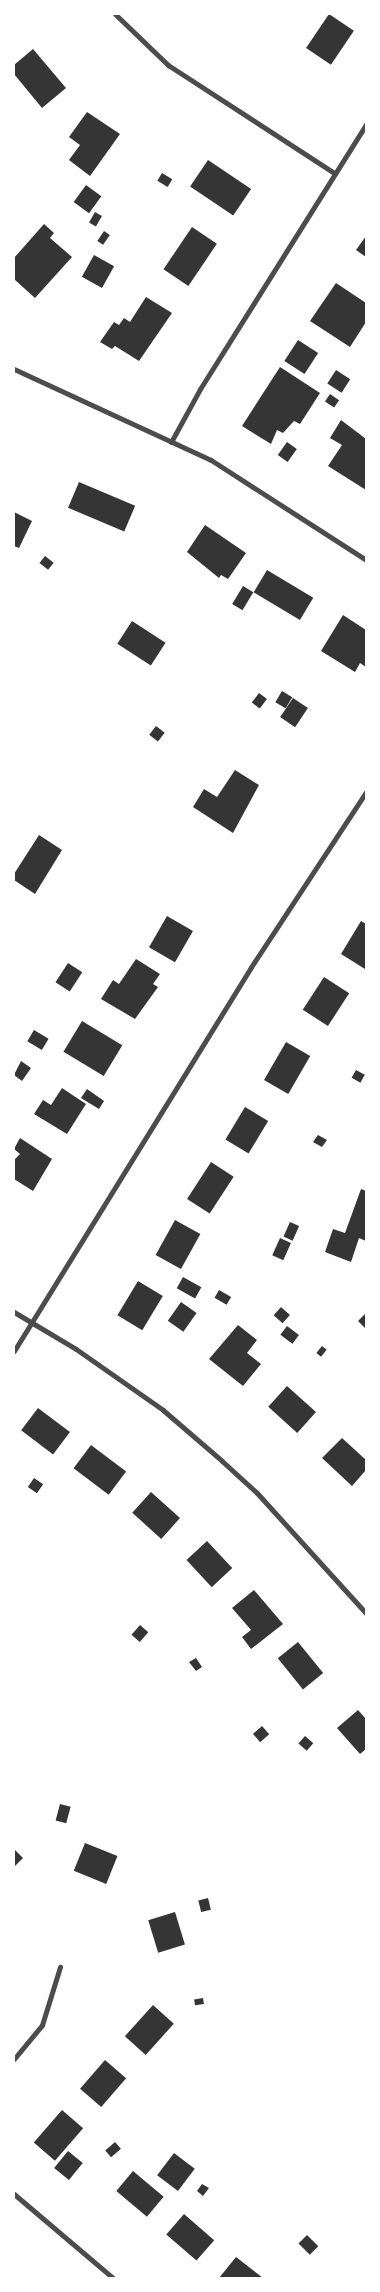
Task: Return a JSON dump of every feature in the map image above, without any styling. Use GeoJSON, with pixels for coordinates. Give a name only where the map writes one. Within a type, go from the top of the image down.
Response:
{"type":"FeatureCollection","features":[{"type":"Feature","properties":{"kind":"street"},"geometry":{"type":"LineString","coordinates":[[115,14],[168,65],[334,173]]}},
{"type":"Feature","properties":{"kind":"street"},"geometry":{"type":"LineString","coordinates":[[171,442],[200,389],[366,124]]}},
{"type":"Feature","properties":{"kind":"street"},"geometry":{"type":"LineString","coordinates":[[14,369],[211,460],[366,560]]}},
{"type":"Feature","properties":{"kind":"street"},"geometry":{"type":"LineString","coordinates":[[14,1351],[251,967],[366,792]]}},
{"type":"Feature","properties":{"kind":"street"},"geometry":{"type":"LineString","coordinates":[[14,1312],[32,1322],[163,1410],[222,1460],[257,1493],[366,1613]]}},
{"type":"Feature","properties":{"kind":"street"},"geometry":{"type":"LineString","coordinates":[[14,2059],[42,2025],[60,1968]]}},
{"type":"Feature","properties":{"kind":"street"},"geometry":{"type":"LineString","coordinates":[[14,2194],[113,2278]]}},
{"type":"Feature","properties":{"kind":"building"},"geometry":{"type":"Polygon","coordinates":[[[329,14],[354,31],[331,65],[306,48],[329,14]]]}},
{"type":"Feature","properties":{"kind":"building"},"geometry":{"type":"Polygon","coordinates":[[[33,49],[66,88],[42,108],[14,74],[14,65],[33,49]]]}},
{"type":"Feature","properties":{"kind":"building"},"geometry":{"type":"Polygon","coordinates":[[[87,112],[120,134],[90,176],[69,160],[80,145],[69,137],[87,112]]]}},
{"type":"Feature","properties":{"kind":"building"},"geometry":{"type":"Polygon","coordinates":[[[208,160],[251,189],[233,216],[190,187],[208,160]]]}},
{"type":"Feature","properties":{"kind":"building"},"geometry":{"type":"Polygon","coordinates":[[[162,173],[172,179],[168,187],[157,181],[162,173]]]}},
{"type":"Feature","properties":{"kind":"building"},"geometry":{"type":"Polygon","coordinates":[[[86,185],[101,196],[89,213],[74,202],[86,185]]]}},
{"type":"Feature","properties":{"kind":"building"},"geometry":{"type":"Polygon","coordinates":[[[95,212],[102,216],[96,226],[89,222],[95,212]]]}},
{"type":"Feature","properties":{"kind":"building"},"geometry":{"type":"Polygon","coordinates":[[[44,224],[54,233],[50,238],[72,257],[35,298],[14,279],[14,258],[44,224]]]}},
{"type":"Feature","properties":{"kind":"building"},"geometry":{"type":"Polygon","coordinates":[[[192,227],[217,244],[188,286],[163,269],[192,227]]]}},
{"type":"Feature","properties":{"kind":"building"},"geometry":{"type":"Polygon","coordinates":[[[104,231],[110,235],[103,245],[97,241],[104,231]]]}},
{"type":"Feature","properties":{"kind":"building"},"geometry":{"type":"Polygon","coordinates":[[[366,236],[366,257],[356,250],[366,236]]]}},
{"type":"Feature","properties":{"kind":"building"},"geometry":{"type":"Polygon","coordinates":[[[94,255],[114,266],[102,288],[82,277],[94,255]]]}},
{"type":"Feature","properties":{"kind":"building"},"geometry":{"type":"Polygon","coordinates":[[[336,283],[366,303],[366,322],[350,347],[310,321],[336,283]]]}},
{"type":"Feature","properties":{"kind":"building"},"geometry":{"type":"Polygon","coordinates":[[[146,297],[172,313],[139,361],[115,346],[112,349],[100,342],[114,322],[119,325],[124,318],[130,322],[146,297]]]}},
{"type":"Feature","properties":{"kind":"building"},"geometry":{"type":"Polygon","coordinates":[[[298,340],[318,353],[305,374],[284,361],[298,340]]]}},
{"type":"Feature","properties":{"kind":"building"},"geometry":{"type":"Polygon","coordinates":[[[280,367],[320,393],[300,424],[294,421],[283,433],[277,430],[271,444],[242,426],[280,367]]]}},
{"type":"Feature","properties":{"kind":"building"},"geometry":{"type":"Polygon","coordinates":[[[336,370],[350,379],[342,393],[327,383],[336,370]]]}},
{"type":"Feature","properties":{"kind":"building"},"geometry":{"type":"Polygon","coordinates":[[[330,394],[339,400],[334,408],[325,401],[330,394]]]}},
{"type":"Feature","properties":{"kind":"building"},"geometry":{"type":"Polygon","coordinates":[[[341,420],[366,439],[366,490],[328,466],[342,445],[330,438],[341,420]]]}},
{"type":"Feature","properties":{"kind":"building"},"geometry":{"type":"Polygon","coordinates":[[[287,442],[297,449],[288,462],[278,455],[287,442]]]}},
{"type":"Feature","properties":{"kind":"building"},"geometry":{"type":"Polygon","coordinates":[[[79,482],[135,506],[124,532],[68,508],[79,482]]]}},
{"type":"Feature","properties":{"kind":"building"},"geometry":{"type":"Polygon","coordinates":[[[14,512],[32,521],[19,548],[14,546],[14,512]]]}},
{"type":"Feature","properties":{"kind":"building"},"geometry":{"type":"Polygon","coordinates":[[[205,525],[246,553],[228,579],[221,575],[219,578],[187,552],[205,525]]]}},
{"type":"Feature","properties":{"kind":"building"},"geometry":{"type":"Polygon","coordinates":[[[45,556],[54,563],[48,570],[39,563],[45,556]]]}},
{"type":"Feature","properties":{"kind":"building"},"geometry":{"type":"Polygon","coordinates":[[[267,570],[313,598],[300,620],[254,592],[267,570]]]}},
{"type":"Feature","properties":{"kind":"building"},"geometry":{"type":"Polygon","coordinates":[[[243,586],[253,592],[242,610],[232,604],[243,586]]]}},
{"type":"Feature","properties":{"kind":"building"},"geometry":{"type":"Polygon","coordinates":[[[343,615],[366,630],[366,667],[360,663],[355,672],[321,651],[343,615]]]}},
{"type":"Feature","properties":{"kind":"building"},"geometry":{"type":"Polygon","coordinates":[[[132,621],[166,643],[151,665],[117,644],[132,621]]]}},
{"type":"Feature","properties":{"kind":"building"},"geometry":{"type":"Polygon","coordinates":[[[282,691],[292,697],[286,708],[275,702],[282,691]]]}},
{"type":"Feature","properties":{"kind":"building"},"geometry":{"type":"Polygon","coordinates":[[[259,693],[267,699],[260,709],[252,703],[259,693]]]}},
{"type":"Feature","properties":{"kind":"building"},"geometry":{"type":"Polygon","coordinates":[[[293,698],[308,708],[295,727],[280,717],[293,698]]]}},
{"type":"Feature","properties":{"kind":"building"},"geometry":{"type":"Polygon","coordinates":[[[156,726],[165,733],[158,741],[149,735],[156,726]]]}},
{"type":"Feature","properties":{"kind":"building"},"geometry":{"type":"Polygon","coordinates":[[[235,770],[259,785],[233,833],[193,807],[204,789],[217,797],[235,770]]]}},
{"type":"Feature","properties":{"kind":"building"},"geometry":{"type":"Polygon","coordinates":[[[39,835],[62,850],[35,894],[14,880],[14,874],[39,835]]]}},
{"type":"Feature","properties":{"kind":"building"},"geometry":{"type":"Polygon","coordinates":[[[167,916],[193,931],[175,962],[149,947],[167,916]]]}},
{"type":"Feature","properties":{"kind":"building"},"geometry":{"type":"Polygon","coordinates":[[[361,921],[366,924],[365,969],[341,954],[361,921]]]}},
{"type":"Feature","properties":{"kind":"building"},"geometry":{"type":"Polygon","coordinates":[[[136,959],[160,974],[153,984],[158,987],[135,1019],[101,999],[113,980],[119,984],[136,959]]]}},
{"type":"Feature","properties":{"kind":"building"},"geometry":{"type":"Polygon","coordinates":[[[68,963],[82,972],[70,992],[55,982],[68,963]]]}},
{"type":"Feature","properties":{"kind":"building"},"geometry":{"type":"Polygon","coordinates":[[[324,977],[349,993],[328,1026],[303,1010],[324,977]]]}},
{"type":"Feature","properties":{"kind":"building"},"geometry":{"type":"Polygon","coordinates":[[[82,1021],[122,1045],[104,1076],[63,1052],[82,1021]]]}},
{"type":"Feature","properties":{"kind":"building"},"geometry":{"type":"Polygon","coordinates":[[[34,1030],[49,1039],[42,1050],[27,1041],[34,1030]]]}},
{"type":"Feature","properties":{"kind":"building"},"geometry":{"type":"Polygon","coordinates":[[[286,1042],[310,1056],[288,1094],[264,1080],[286,1042]]]}},
{"type":"Feature","properties":{"kind":"building"},"geometry":{"type":"Polygon","coordinates":[[[21,1061],[31,1068],[22,1081],[14,1075],[21,1061]]]}},
{"type":"Feature","properties":{"kind":"building"},"geometry":{"type":"Polygon","coordinates":[[[356,1070],[365,1075],[360,1083],[352,1078],[356,1070]]]}},
{"type":"Feature","properties":{"kind":"building"},"geometry":{"type":"Polygon","coordinates":[[[62,1088],[86,1104],[67,1134],[34,1114],[43,1100],[51,1105],[62,1088]]]}},
{"type":"Feature","properties":{"kind":"building"},"geometry":{"type":"Polygon","coordinates":[[[87,1089],[104,1101],[99,1109],[81,1098],[87,1089]]]}},
{"type":"Feature","properties":{"kind":"building"},"geometry":{"type":"Polygon","coordinates":[[[245,1107],[268,1121],[249,1153],[225,1140],[245,1107]]]}},
{"type":"Feature","properties":{"kind":"building"},"geometry":{"type":"Polygon","coordinates":[[[318,1135],[327,1140],[322,1147],[313,1142],[318,1135]]]}},
{"type":"Feature","properties":{"kind":"building"},"geometry":{"type":"Polygon","coordinates":[[[20,1138],[52,1159],[33,1191],[14,1179],[14,1160],[20,1154],[14,1149],[20,1138]]]}},
{"type":"Feature","properties":{"kind":"building"},"geometry":{"type":"Polygon","coordinates":[[[211,1162],[234,1177],[210,1214],[187,1199],[211,1162]]]}},
{"type":"Feature","properties":{"kind":"building"},"geometry":{"type":"Polygon","coordinates":[[[361,1189],[366,1191],[366,1241],[359,1238],[351,1262],[325,1252],[333,1229],[345,1233],[361,1189]]]}},
{"type":"Feature","properties":{"kind":"building"},"geometry":{"type":"Polygon","coordinates":[[[175,1220],[200,1234],[181,1269],[156,1255],[175,1220]]]}},
{"type":"Feature","properties":{"kind":"building"},"geometry":{"type":"Polygon","coordinates":[[[290,1222],[299,1226],[293,1241],[283,1237],[290,1222]]]}},
{"type":"Feature","properties":{"kind":"building"},"geometry":{"type":"Polygon","coordinates":[[[280,1238],[291,1243],[283,1260],[272,1255],[280,1238]]]}},
{"type":"Feature","properties":{"kind":"building"},"geometry":{"type":"Polygon","coordinates":[[[183,1277],[201,1287],[195,1299],[177,1288],[183,1277]]]}},
{"type":"Feature","properties":{"kind":"building"},"geometry":{"type":"Polygon","coordinates":[[[138,1281],[163,1296],[142,1330],[117,1315],[138,1281]]]}},
{"type":"Feature","properties":{"kind":"building"},"geometry":{"type":"Polygon","coordinates":[[[219,1290],[231,1297],[227,1305],[215,1298],[219,1290]]]}},
{"type":"Feature","properties":{"kind":"building"},"geometry":{"type":"Polygon","coordinates":[[[181,1302],[197,1313],[183,1332],[168,1321],[181,1302]]]}},
{"type":"Feature","properties":{"kind":"building"},"geometry":{"type":"Polygon","coordinates":[[[281,1307],[290,1315],[283,1323],[274,1315],[281,1307]]]}},
{"type":"Feature","properties":{"kind":"building"},"geometry":{"type":"Polygon","coordinates":[[[366,1313],[366,1329],[358,1321],[366,1313]]]}},
{"type":"Feature","properties":{"kind":"building"},"geometry":{"type":"Polygon","coordinates":[[[238,1325],[257,1340],[247,1353],[261,1364],[243,1386],[209,1359],[238,1325]]]}},
{"type":"Feature","properties":{"kind":"building"},"geometry":{"type":"Polygon","coordinates":[[[287,1326],[299,1335],[292,1344],[280,1335],[287,1326]]]}},
{"type":"Feature","properties":{"kind":"building"},"geometry":{"type":"Polygon","coordinates":[[[322,1346],[327,1350],[321,1357],[316,1353],[322,1346]]]}},
{"type":"Feature","properties":{"kind":"building"},"geometry":{"type":"Polygon","coordinates":[[[287,1386],[316,1412],[297,1433],[268,1407],[287,1386]]]}},
{"type":"Feature","properties":{"kind":"building"},"geometry":{"type":"Polygon","coordinates":[[[38,1408],[70,1432],[53,1454],[21,1430],[38,1408]]]}},
{"type":"Feature","properties":{"kind":"building"},"geometry":{"type":"Polygon","coordinates":[[[342,1438],[366,1460],[366,1470],[352,1486],[322,1458],[342,1438]]]}},
{"type":"Feature","properties":{"kind":"building"},"geometry":{"type":"Polygon","coordinates":[[[91,1445],[126,1471],[109,1495],[74,1468],[91,1445]]]}},
{"type":"Feature","properties":{"kind":"building"},"geometry":{"type":"Polygon","coordinates":[[[34,1478],[43,1484],[37,1493],[28,1487],[34,1478]]]}},
{"type":"Feature","properties":{"kind":"building"},"geometry":{"type":"Polygon","coordinates":[[[151,1492],[180,1518],[161,1539],[132,1513],[151,1492]]]}},
{"type":"Feature","properties":{"kind":"building"},"geometry":{"type":"Polygon","coordinates":[[[207,1541],[232,1568],[212,1587],[187,1560],[207,1541]]]}},
{"type":"Feature","properties":{"kind":"building"},"geometry":{"type":"Polygon","coordinates":[[[254,1590],[283,1624],[251,1649],[242,1637],[251,1630],[232,1608],[254,1590]]]}},
{"type":"Feature","properties":{"kind":"building"},"geometry":{"type":"Polygon","coordinates":[[[140,1625],[148,1632],[140,1642],[131,1635],[140,1625]]]}},
{"type":"Feature","properties":{"kind":"building"},"geometry":{"type":"Polygon","coordinates":[[[298,1642],[323,1673],[303,1689],[278,1658],[298,1642]]]}},
{"type":"Feature","properties":{"kind":"building"},"geometry":{"type":"Polygon","coordinates":[[[196,1658],[202,1667],[196,1671],[189,1662],[196,1658]]]}},
{"type":"Feature","properties":{"kind":"building"},"geometry":{"type":"Polygon","coordinates":[[[358,1710],[366,1719],[366,1749],[360,1754],[337,1728],[358,1710]]]}},
{"type":"Feature","properties":{"kind":"building"},"geometry":{"type":"Polygon","coordinates":[[[262,1726],[269,1734],[260,1742],[253,1734],[262,1726]]]}},
{"type":"Feature","properties":{"kind":"building"},"geometry":{"type":"Polygon","coordinates":[[[305,1736],[313,1743],[307,1751],[298,1744],[305,1736]]]}},
{"type":"Feature","properties":{"kind":"building"},"geometry":{"type":"Polygon","coordinates":[[[60,1804],[71,1807],[66,1823],[56,1820],[60,1804]]]}},
{"type":"Feature","properties":{"kind":"building"},"geometry":{"type":"Polygon","coordinates":[[[85,1843],[117,1856],[106,1884],[74,1871],[85,1843]]]}},
{"type":"Feature","properties":{"kind":"building"},"geometry":{"type":"Polygon","coordinates":[[[14,1849],[23,1858],[14,1867],[14,1849]]]}},
{"type":"Feature","properties":{"kind":"building"},"geometry":{"type":"Polygon","coordinates":[[[208,1898],[211,1910],[201,1912],[198,1900],[208,1898]]]}},
{"type":"Feature","properties":{"kind":"building"},"geometry":{"type":"Polygon","coordinates":[[[175,1912],[185,1945],[158,1953],[148,1920],[175,1912]]]}},
{"type":"Feature","properties":{"kind":"building"},"geometry":{"type":"Polygon","coordinates":[[[203,1998],[204,2004],[195,2005],[194,1999],[203,1998]]]}},
{"type":"Feature","properties":{"kind":"building"},"geometry":{"type":"Polygon","coordinates":[[[153,2005],[174,2024],[146,2055],[125,2036],[153,2005]]]}},
{"type":"Feature","properties":{"kind":"building"},"geometry":{"type":"Polygon","coordinates":[[[105,2060],[126,2078],[101,2107],[80,2089],[105,2060]]]}},
{"type":"Feature","properties":{"kind":"building"},"geometry":{"type":"Polygon","coordinates":[[[62,2110],[83,2128],[55,2161],[34,2142],[62,2110]]]}},
{"type":"Feature","properties":{"kind":"building"},"geometry":{"type":"Polygon","coordinates":[[[115,2142],[121,2149],[111,2157],[105,2151],[115,2142]]]}},
{"type":"Feature","properties":{"kind":"building"},"geometry":{"type":"Polygon","coordinates":[[[68,2151],[83,2163],[69,2180],[54,2168],[68,2151]]]}},
{"type":"Feature","properties":{"kind":"building"},"geometry":{"type":"Polygon","coordinates":[[[174,2153],[195,2169],[178,2191],[157,2175],[174,2153]]]}},
{"type":"Feature","properties":{"kind":"building"},"geometry":{"type":"Polygon","coordinates":[[[133,2171],[164,2197],[147,2217],[116,2191],[133,2171]]]}},
{"type":"Feature","properties":{"kind":"building"},"geometry":{"type":"Polygon","coordinates":[[[202,2184],[209,2188],[203,2196],[197,2191],[202,2184]]]}},
{"type":"Feature","properties":{"kind":"building"},"geometry":{"type":"Polygon","coordinates":[[[184,2214],[214,2240],[196,2261],[166,2234],[184,2214]]]}},
{"type":"Feature","properties":{"kind":"building"},"geometry":{"type":"Polygon","coordinates":[[[307,2235],[318,2246],[310,2255],[299,2243],[307,2235]]]}},
{"type":"Feature","properties":{"kind":"building"},"geometry":{"type":"Polygon","coordinates":[[[236,2257],[263,2278],[219,2278],[236,2257]]]}}]}
